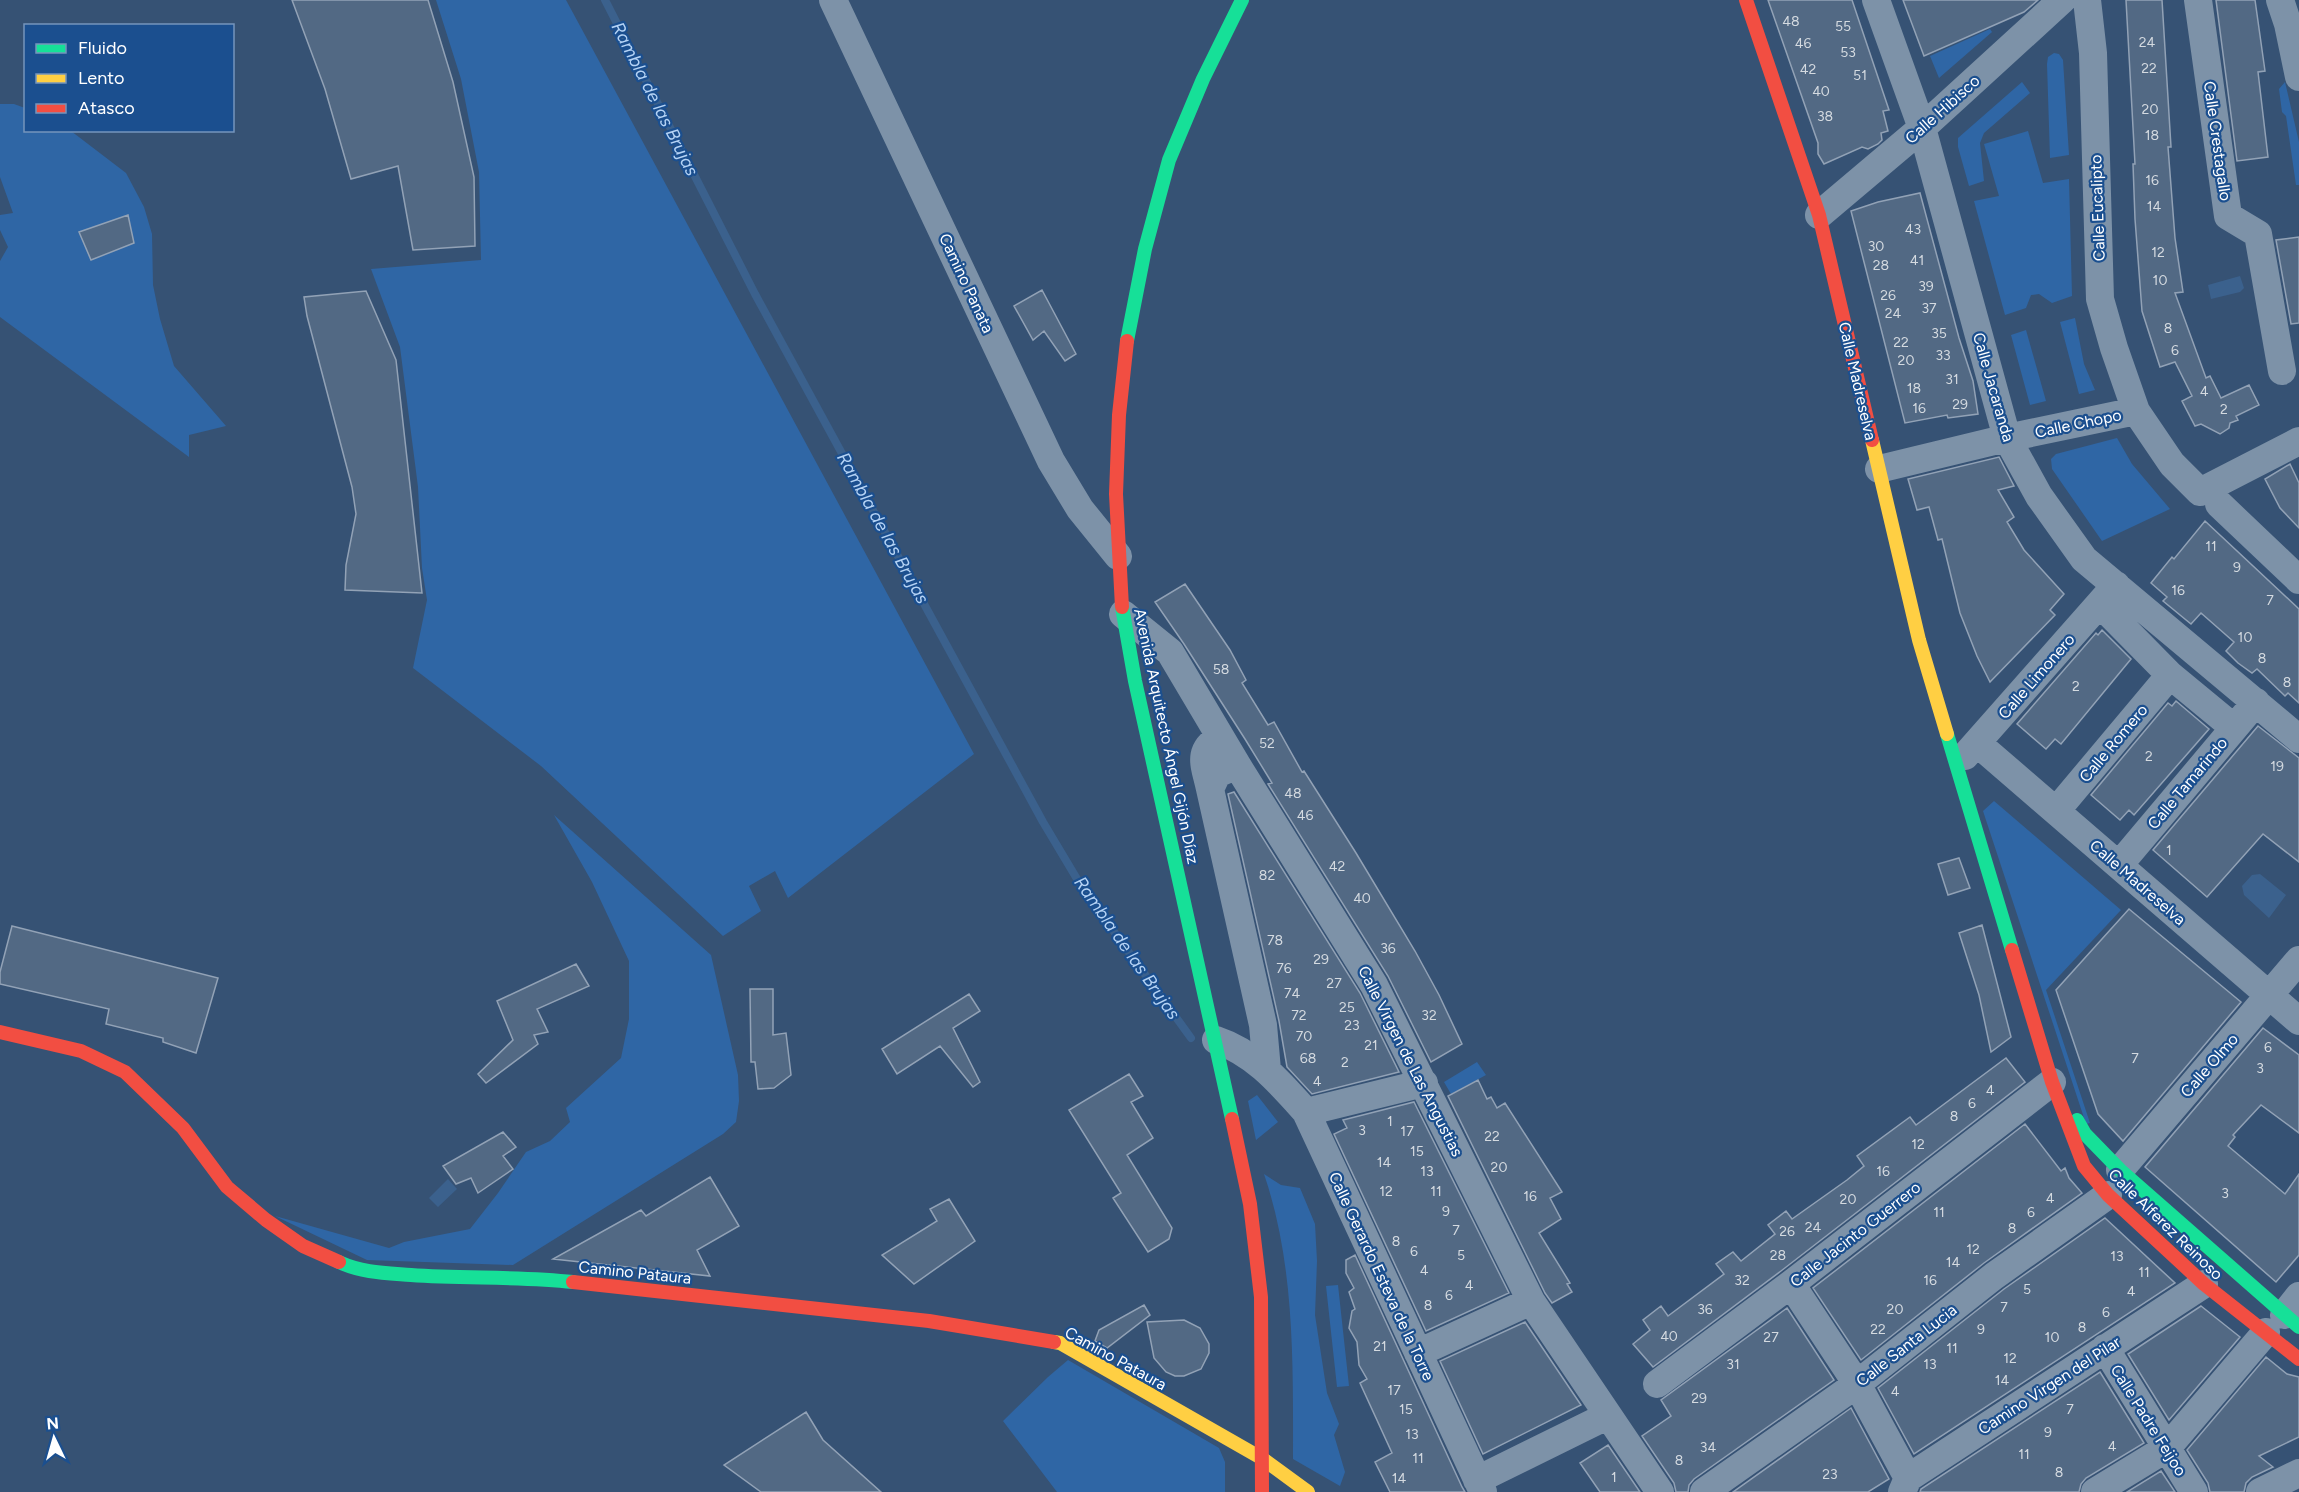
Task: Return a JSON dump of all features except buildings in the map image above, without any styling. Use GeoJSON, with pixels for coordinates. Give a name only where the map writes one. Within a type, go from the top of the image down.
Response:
{"type":"FeatureCollection","features":[{"type":"Feature","properties":{"kind":"street","name":"Camino Panata"},"geometry":{"type":"LineString","coordinates":[[833,0],[1052,461],[1080,509],[1118,556]]}},
{"type":"Feature","properties":{"kind":"street","name":"Avenida Arquitecto Ángel Gijón Díaz"},"geometry":{"type":"LineString","coordinates":[[1242,0],[1203,79],[1169,160],[1145,249],[1127,340],[1119,415],[1116,494],[1123,614],[1136,684],[1216,1040],[1250,1204],[1261,1297],[1262,1492]]}},
{"type":"Feature","properties":{"kind":"street","name":"Calle Madreselva"},"geometry":{"type":"LineString","coordinates":[[1746,0],[1819,215],[1919,640],[1956,767]]}},
{"type":"Feature","properties":{"kind":"street","name":"Calle Jacaranda"},"geometry":{"type":"LineString","coordinates":[[1876,0],[1922,128],[2007,438],[2039,496],[2108,595],[2170,675],[2233,727]]}},
{"type":"Feature","properties":{"kind":"street","name":"Calle Hibisco"},"geometry":{"type":"LineString","coordinates":[[1819,215],[1922,128],[2062,0]]}},
{"type":"Feature","properties":{"kind":"street","name":"Calle Eucalipto"},"geometry":{"type":"LineString","coordinates":[[2087,0],[2093,53],[2100,299],[2136,411]]}},
{"type":"Feature","properties":{"kind":"street","name":"Calle Crestagallo"},"geometry":{"type":"LineString","coordinates":[[2198,0],[2228,216],[2258,234],[2282,371]]}},
{"type":"Feature","properties":{"kind":"street"},"geometry":{"type":"LineString","coordinates":[[2289,15],[2299,77]]}},
{"type":"Feature","properties":{"kind":"street","name":"Calle Chopo"},"geometry":{"type":"LineString","coordinates":[[1879,469],[2007,438],[2136,411]]}},
{"type":"Feature","properties":{"kind":"street"},"geometry":{"type":"LineString","coordinates":[[2136,411],[2172,464],[2200,492],[2299,441]]}},
{"type":"Feature","properties":{"kind":"street"},"geometry":{"type":"LineString","coordinates":[[2219,504],[2299,580]]}},
{"type":"Feature","properties":{"kind":"street","name":"Calle Jacaranda"},"geometry":{"type":"LineString","coordinates":[[2108,595],[2256,702],[2299,739]]}},
{"type":"Feature","properties":{"kind":"street","name":"Calle Limonero"},"geometry":{"type":"LineString","coordinates":[[1956,767],[2108,595]]}},
{"type":"Feature","properties":{"kind":"street","name":"Calle Virgen de Las Angustias"},"geometry":{"type":"LineString","coordinates":[[1123,614],[1170,652],[1237,765],[1374,985],[1531,1301],[1660,1492]]}},
{"type":"Feature","properties":{"kind":"street"},"geometry":{"type":"LineString","coordinates":[[1136,684],[1140,674],[1152,667],[1171,666],[1184,675]]}},
{"type":"Feature","properties":{"kind":"street","name":"Calle Romero"},"geometry":{"type":"LineString","coordinates":[[2055,811],[2170,675]]}},
{"type":"Feature","properties":{"kind":"street","name":"Calle Tamarindo"},"geometry":{"type":"LineString","coordinates":[[2119,865],[2256,702]]}},
{"type":"Feature","properties":{"kind":"street"},"geometry":{"type":"LineString","coordinates":[[1221,737],[1209,744],[1203,757],[1263,1025],[1267,1070]]}},
{"type":"Feature","properties":{"kind":"street","name":"Calle Madreselva"},"geometry":{"type":"LineString","coordinates":[[1977,743],[2299,1021]]}},
{"type":"Feature","properties":{"kind":"street"},"geometry":{"type":"LineString","coordinates":[[1209,789],[1217,774],[1237,765]]}},
{"type":"Feature","properties":{"kind":"street","name":"Calle Alferez Reinoso"},"geometry":{"type":"LineString","coordinates":[[1956,767],[2052,1082],[2084,1166],[2108,1195],[2204,1284],[2287,1317]]}},
{"type":"Feature","properties":{"kind":"street","name":"Calle Olmo"},"geometry":{"type":"LineString","coordinates":[[2120,1170],[2299,960]]}},
{"type":"Feature","properties":{"kind":"street","name":"Camino Pataura"},"geometry":{"type":"LineString","coordinates":[[0,1032],[81,1051],[125,1072],[183,1128],[227,1187],[258,1214],[303,1246],[358,1271],[449,1278],[544,1279],[929,1321],[1060,1343],[1263,1459],[1308,1492]]}},
{"type":"Feature","properties":{"kind":"street","name":"Calle Gerardo Esteva de la Torre"},"geometry":{"type":"LineString","coordinates":[[1216,1040],[1234,1046],[1267,1070],[1306,1112],[1480,1486]]}},
{"type":"Feature","properties":{"kind":"street","name":"Calle Alferez Reinoso"},"geometry":{"type":"LineString","coordinates":[[2052,1082],[2085,1134],[2120,1170],[2287,1317],[2299,1359]]}},
{"type":"Feature","properties":{"kind":"street","name":"Calle Jacinto Guerrero"},"geometry":{"type":"LineString","coordinates":[[1657,1384],[1791,1284],[2052,1082]]}},
{"type":"Feature","properties":{"kind":"street"},"geometry":{"type":"LineString","coordinates":[[1306,1112],[1424,1083]]}},
{"type":"Feature","properties":{"kind":"street","name":"Calle Santa Lucia"},"geometry":{"type":"LineString","coordinates":[[1704,1492],[1857,1383],[1994,1276],[2108,1195]]}},
{"type":"Feature","properties":{"kind":"street"},"geometry":{"type":"LineString","coordinates":[[1791,1284],[1857,1383],[1905,1485]]}},
{"type":"Feature","properties":{"kind":"street","name":"Camino Virgen del Pilar"},"geometry":{"type":"LineString","coordinates":[[1905,1485],[2105,1348],[2204,1284]]}},
{"type":"Feature","properties":{"kind":"street"},"geometry":{"type":"LineString","coordinates":[[1418,1353],[1531,1301]]}},
{"type":"Feature","properties":{"kind":"street"},"geometry":{"type":"LineString","coordinates":[[2095,1492],[2167,1448],[2287,1317]]}},
{"type":"Feature","properties":{"kind":"street","name":"Calle Padre Feijoo"},"geometry":{"type":"LineString","coordinates":[[2105,1348],[2194,1492]]}},
{"type":"Feature","properties":{"kind":"street"},"geometry":{"type":"LineString","coordinates":[[1480,1486],[1607,1416]]}},
{"type":"Feature","properties":{"kind":"street"},"geometry":{"type":"LineString","coordinates":[[2260,1492],[2299,1473]]}},
{"type":"Feature","properties":{"kind":"shaded area"},"geometry":{"type":"Polygon","coordinates":[[[436,0],[566,0],[974,754],[788,898],[775,871],[749,886],[761,911],[723,936],[541,766],[413,668],[427,600],[422,568],[418,487],[400,347],[371,269],[481,260],[479,172],[461,79],[436,0]]]}},
{"type":"Feature","properties":{"kind":"shaded area"},"geometry":{"type":"Polygon","coordinates":[[[1990,29],[1992,32],[1939,78],[1930,56],[1990,29]]]}},
{"type":"Feature","properties":{"kind":"shaded area"},"geometry":{"type":"Polygon","coordinates":[[[2054,53],[2059,54],[2063,60],[2069,155],[2050,158],[2047,64],[2048,57],[2054,53]]]}},
{"type":"Feature","properties":{"kind":"shaded area"},"geometry":{"type":"Polygon","coordinates":[[[2022,82],[2030,93],[1984,133],[1980,143],[1984,181],[1969,186],[1958,147],[1958,138],[2022,82]]]}},
{"type":"Feature","properties":{"kind":"shaded area"},"geometry":{"type":"Polygon","coordinates":[[[2285,82],[2299,142],[2299,185],[2296,185],[2286,116],[2282,112],[2279,89],[2285,82]]]}},
{"type":"Feature","properties":{"kind":"shaded area"},"geometry":{"type":"Polygon","coordinates":[[[0,104],[14,104],[24,108],[24,132],[72,132],[126,173],[144,207],[152,234],[153,285],[174,366],[226,426],[189,435],[189,457],[0,317],[0,261],[8,247],[0,230],[0,215],[13,213],[0,177],[0,104]]]}},
{"type":"Feature","properties":{"kind":"shaded area"},"geometry":{"type":"Polygon","coordinates":[[[2028,131],[2043,183],[2069,179],[2072,296],[2052,303],[2039,294],[2031,295],[2026,308],[2005,315],[1974,201],[1999,196],[1984,144],[2028,131]]]}},
{"type":"Feature","properties":{"kind":"shaded area"},"geometry":{"type":"Polygon","coordinates":[[[2240,276],[2244,288],[2240,292],[2211,299],[2208,285],[2240,276]]]}},
{"type":"Feature","properties":{"kind":"shaded area"},"geometry":{"type":"Polygon","coordinates":[[[2075,318],[2084,364],[2095,390],[2079,394],[2060,322],[2075,318]]]}},
{"type":"Feature","properties":{"kind":"shaded area"},"geometry":{"type":"Polygon","coordinates":[[[2026,330],[2046,401],[2030,405],[2011,335],[2026,330]]]}},
{"type":"Feature","properties":{"kind":"shaded area"},"geometry":{"type":"Polygon","coordinates":[[[2117,438],[2132,464],[2170,509],[2102,541],[2052,469],[2051,459],[2056,454],[2117,438]]]}},
{"type":"Feature","properties":{"kind":"shaded area"},"geometry":{"type":"Polygon","coordinates":[[[1994,801],[2121,910],[2046,990],[2090,1123],[2086,1124],[1983,811],[1994,801]]]}},
{"type":"Feature","properties":{"kind":"shaded area"},"geometry":{"type":"Polygon","coordinates":[[[554,815],[711,955],[738,1075],[739,1101],[736,1122],[723,1134],[513,1265],[367,1260],[275,1216],[389,1248],[404,1242],[470,1229],[526,1152],[550,1141],[570,1122],[566,1108],[621,1058],[629,1019],[629,961],[592,882],[554,815]]]}},
{"type":"Feature","properties":{"kind":"shaded area"},"geometry":{"type":"Polygon","coordinates":[[[2260,874],[2286,895],[2269,918],[2244,895],[2242,886],[2252,875],[2260,874]]]}},
{"type":"Feature","properties":{"kind":"shaded area"},"geometry":{"type":"Polygon","coordinates":[[[1477,1062],[1486,1075],[1451,1094],[1444,1082],[1477,1062]]]}},
{"type":"Feature","properties":{"kind":"shaded area"},"geometry":{"type":"Polygon","coordinates":[[[1257,1095],[1278,1122],[1256,1140],[1248,1101],[1257,1095]]]}},
{"type":"Feature","properties":{"kind":"shaded area"},"geometry":{"type":"Polygon","coordinates":[[[1264,1174],[1281,1185],[1300,1188],[1315,1224],[1317,1261],[1315,1315],[1327,1393],[1339,1424],[1334,1435],[1345,1472],[1340,1486],[1293,1459],[1292,1351],[1287,1279],[1282,1243],[1264,1174]]]}},
{"type":"Feature","properties":{"kind":"shaded area"},"geometry":{"type":"Polygon","coordinates":[[[448,1179],[457,1189],[438,1207],[429,1198],[448,1179]]]}},
{"type":"Feature","properties":{"kind":"shaded area"},"geometry":{"type":"Polygon","coordinates":[[[1338,1285],[1349,1386],[1337,1387],[1326,1286],[1338,1285]]]}},
{"type":"Feature","properties":{"kind":"shaded area"},"geometry":{"type":"Polygon","coordinates":[[[1068,1360],[1219,1448],[1225,1462],[1225,1492],[1057,1492],[1003,1421],[1068,1360]]]}},
{"type":"Feature","properties":{"kind":"waterway","name":"Rambla de las Brujas"},"geometry":{"type":"LineString","coordinates":[[605,0],[755,294],[1043,822],[1083,889],[1191,1038]]}},
{"type":"Feature","properties":{"kind":"traffic: fast"},"geometry":{"type":"LineString","coordinates":[[1127,341],[1145,249],[1169,160],[1203,79],[1242,0]]}},
{"type":"Feature","properties":{"kind":"traffic: fast"},"geometry":{"type":"LineString","coordinates":[[1122,607],[1135,681],[1232,1119]]}},
{"type":"Feature","properties":{"kind":"traffic: fast"},"geometry":{"type":"LineString","coordinates":[[1947,734],[2012,950]]}},
{"type":"Feature","properties":{"kind":"traffic: fast"},"geometry":{"type":"LineString","coordinates":[[2077,1120],[2085,1134],[2120,1170],[2299,1327]]}},
{"type":"Feature","properties":{"kind":"traffic: fast"},"geometry":{"type":"LineString","coordinates":[[339,1262],[383,1273],[573,1282]]}},
{"type":"Feature","properties":{"kind":"traffic: slow"},"geometry":{"type":"LineString","coordinates":[[1872,440],[1919,640],[1947,734]]}},
{"type":"Feature","properties":{"kind":"traffic: slow"},"geometry":{"type":"LineString","coordinates":[[1054,1342],[1060,1343],[1263,1459],[1308,1492]]}},
{"type":"Feature","properties":{"kind":"traffic: jam"},"geometry":{"type":"LineString","coordinates":[[1746,0],[1819,215],[1872,440]]}},
{"type":"Feature","properties":{"kind":"traffic: jam"},"geometry":{"type":"LineString","coordinates":[[1122,607],[1116,494],[1119,415],[1127,341]]}},
{"type":"Feature","properties":{"kind":"traffic: jam"},"geometry":{"type":"LineString","coordinates":[[2012,950],[2052,1082],[2084,1166],[2108,1195],[2204,1284],[2299,1359]]}},
{"type":"Feature","properties":{"kind":"traffic: jam"},"geometry":{"type":"LineString","coordinates":[[0,1032],[81,1051],[125,1072],[183,1128],[227,1187],[266,1220],[303,1246],[339,1262]]}},
{"type":"Feature","properties":{"kind":"traffic: jam"},"geometry":{"type":"LineString","coordinates":[[1232,1119],[1250,1204],[1261,1297],[1262,1492]]}},
{"type":"Feature","properties":{"kind":"traffic: jam"},"geometry":{"type":"LineString","coordinates":[[573,1282],[929,1321],[1054,1342]]}}]}
